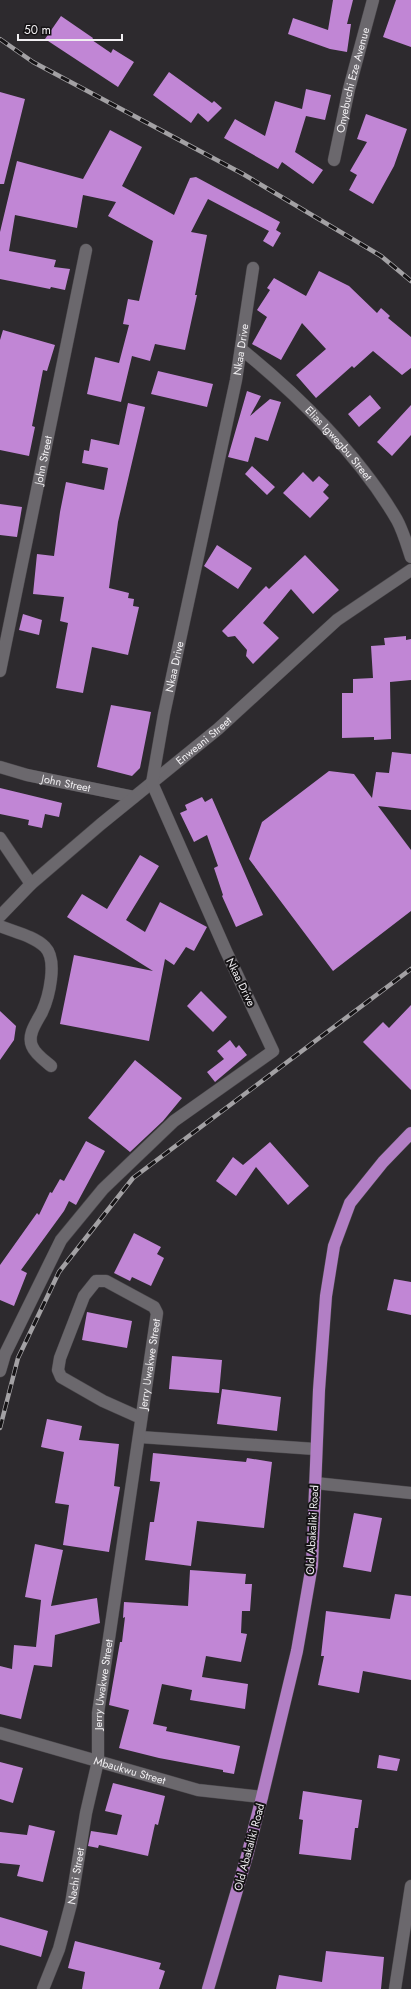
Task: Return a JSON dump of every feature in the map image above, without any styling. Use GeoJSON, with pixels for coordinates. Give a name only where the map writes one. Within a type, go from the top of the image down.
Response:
{"type":"FeatureCollection","features":[{"type":"Feature","properties":{"kind":"main road","name":"Old Abakaliki Road"},"geometry":{"type":"LineString","coordinates":[[208,1989],[247,1856],[262,1797],[297,1651],[312,1565],[315,1449],[326,1296],[334,1246],[350,1203],[383,1162],[411,1132]]}},
{"type":"Feature","properties":{"kind":"street","name":"Onyebuchi Eze Avenue"},"geometry":{"type":"LineString","coordinates":[[334,160],[349,89],[373,0]]}},
{"type":"Feature","properties":{"kind":"street","name":"John Street"},"geometry":{"type":"LineString","coordinates":[[0,671],[86,250]]}},
{"type":"Feature","properties":{"kind":"street","name":"Nkaa Drive"},"geometry":{"type":"LineString","coordinates":[[0,1371],[8,1347],[61,1240],[103,1189],[174,1121],[273,1051],[226,951],[152,783],[164,714],[236,380],[253,268]]}},
{"type":"Feature","properties":{"kind":"street","name":"Elias Igwegbu Street"},"geometry":{"type":"LineString","coordinates":[[241,349],[276,378],[320,421],[374,485],[398,521],[411,557]]}},
{"type":"Feature","properties":{"kind":"street","name":"Enweani Street"},"geometry":{"type":"LineString","coordinates":[[0,916],[32,884],[134,797],[218,729],[337,620],[411,570]]}},
{"type":"Feature","properties":{"kind":"street","name":"John Street"},"geometry":{"type":"LineString","coordinates":[[0,767],[27,775],[134,797]]}},
{"type":"Feature","properties":{"kind":"street"},"geometry":{"type":"LineString","coordinates":[[0,838],[32,884]]}},
{"type":"Feature","properties":{"kind":"street"},"geometry":{"type":"LineString","coordinates":[[0,926],[35,941],[45,947],[50,957],[52,970],[47,996],[42,1012],[35,1022],[32,1046],[35,1051],[51,1066]]}},
{"type":"Feature","properties":{"kind":"street","name":"Jerry Uwakwe Street"},"geometry":{"type":"LineString","coordinates":[[98,1761],[98,1713],[140,1437],[141,1418],[153,1352],[157,1313],[154,1307],[106,1281],[96,1281],[84,1296],[60,1358],[58,1370],[59,1374],[61,1377],[103,1401],[141,1418]]}},
{"type":"Feature","properties":{"kind":"street"},"geometry":{"type":"LineString","coordinates":[[140,1437],[315,1449]]}},
{"type":"Feature","properties":{"kind":"street"},"geometry":{"type":"LineString","coordinates":[[315,1483],[411,1493]]}},
{"type":"Feature","properties":{"kind":"street","name":"Mbaukwu Street"},"geometry":{"type":"LineString","coordinates":[[0,1733],[198,1790],[262,1797]]}},
{"type":"Feature","properties":{"kind":"street","name":"Nachi Street"},"geometry":{"type":"LineString","coordinates":[[43,1989],[59,1949],[71,1904],[86,1813],[98,1761]]}},
{"type":"Feature","properties":{"kind":"street"},"geometry":{"type":"LineString","coordinates":[[395,1989],[411,1886]]}},
{"type":"Feature","properties":{"kind":"building"},"geometry":{"type":"Polygon","coordinates":[[[333,0],[353,0],[347,24],[351,24],[347,52],[330,49],[288,34],[293,18],[328,30],[333,0]]]}},
{"type":"Feature","properties":{"kind":"building"},"geometry":{"type":"Polygon","coordinates":[[[396,0],[411,0],[411,47],[383,37],[396,0]]]}},
{"type":"Feature","properties":{"kind":"building"},"geometry":{"type":"Polygon","coordinates":[[[61,16],[93,38],[92,40],[111,53],[113,49],[134,62],[118,87],[45,39],[61,16]]]}},
{"type":"Feature","properties":{"kind":"building"},"geometry":{"type":"Polygon","coordinates":[[[169,72],[212,103],[214,101],[222,108],[208,122],[198,113],[191,123],[153,95],[169,72]]]}},
{"type":"Feature","properties":{"kind":"building"},"geometry":{"type":"Polygon","coordinates":[[[306,89],[331,95],[325,120],[306,116],[295,152],[323,170],[313,184],[282,162],[278,169],[224,138],[235,119],[265,136],[275,101],[302,109],[306,89]]]}},
{"type":"Feature","properties":{"kind":"building"},"geometry":{"type":"Polygon","coordinates":[[[0,92],[25,99],[4,184],[0,184],[0,92]]]}},
{"type":"Feature","properties":{"kind":"building"},"geometry":{"type":"Polygon","coordinates":[[[366,114],[407,129],[394,166],[373,204],[349,190],[357,175],[350,171],[367,142],[357,139],[366,114]]]}},
{"type":"Feature","properties":{"kind":"building"},"geometry":{"type":"Polygon","coordinates":[[[110,130],[142,147],[122,186],[174,215],[190,178],[196,177],[280,222],[276,230],[281,233],[273,247],[263,241],[269,231],[208,199],[191,232],[207,235],[195,295],[197,295],[185,350],[155,344],[150,361],[132,356],[121,402],[87,394],[95,357],[119,363],[129,325],[123,324],[128,299],[139,301],[153,241],[108,216],[116,202],[83,195],[77,228],[15,215],[9,251],[56,260],[54,267],[70,269],[65,290],[51,287],[50,289],[0,279],[0,232],[17,161],[83,179],[110,130]]]}},
{"type":"Feature","properties":{"kind":"building"},"geometry":{"type":"Polygon","coordinates":[[[319,271],[349,286],[377,313],[381,308],[390,316],[388,318],[411,337],[411,368],[402,375],[373,351],[354,368],[352,366],[316,398],[296,375],[326,349],[302,323],[281,360],[252,344],[267,317],[257,310],[270,290],[267,288],[274,278],[306,296],[319,271]]]}},
{"type":"Feature","properties":{"kind":"building"},"geometry":{"type":"Polygon","coordinates":[[[3,330],[55,345],[47,371],[43,370],[32,426],[35,427],[29,456],[0,450],[0,340],[3,330]]]}},
{"type":"Feature","properties":{"kind":"building"},"geometry":{"type":"Polygon","coordinates":[[[158,371],[213,384],[207,407],[151,394],[158,371]]]}},
{"type":"Feature","properties":{"kind":"building"},"geometry":{"type":"Polygon","coordinates":[[[247,391],[261,396],[250,416],[270,399],[281,402],[268,441],[255,437],[248,462],[228,457],[247,391]]]}},
{"type":"Feature","properties":{"kind":"building"},"geometry":{"type":"Polygon","coordinates":[[[370,395],[381,408],[359,427],[348,414],[370,395]]]}},
{"type":"Feature","properties":{"kind":"building"},"geometry":{"type":"Polygon","coordinates":[[[128,403],[145,407],[118,522],[109,588],[129,593],[128,598],[134,599],[133,606],[139,607],[128,655],[92,647],[83,693],[56,688],[68,623],[60,621],[64,597],[33,594],[37,554],[54,556],[66,482],[104,490],[108,468],[82,463],[84,450],[89,451],[91,439],[119,445],[128,403]]]}},
{"type":"Feature","properties":{"kind":"building"},"geometry":{"type":"Polygon","coordinates":[[[411,405],[411,435],[392,456],[377,442],[411,405]]]}},
{"type":"Feature","properties":{"kind":"building"},"geometry":{"type":"Polygon","coordinates":[[[252,466],[275,487],[267,495],[245,474],[252,466]]]}},
{"type":"Feature","properties":{"kind":"building"},"geometry":{"type":"Polygon","coordinates":[[[303,472],[313,482],[319,476],[329,485],[323,492],[329,498],[310,518],[283,493],[303,472]]]}},
{"type":"Feature","properties":{"kind":"building"},"geometry":{"type":"Polygon","coordinates":[[[0,504],[22,507],[17,537],[0,535],[0,504]]]}},
{"type":"Feature","properties":{"kind":"building"},"geometry":{"type":"Polygon","coordinates":[[[217,545],[252,568],[238,589],[204,566],[217,545]]]}},
{"type":"Feature","properties":{"kind":"building"},"geometry":{"type":"Polygon","coordinates":[[[305,555],[339,590],[313,614],[291,589],[263,623],[279,638],[253,664],[246,656],[247,650],[235,636],[228,637],[222,631],[266,586],[269,589],[305,555]]]}},
{"type":"Feature","properties":{"kind":"building"},"geometry":{"type":"Polygon","coordinates":[[[23,614],[42,620],[39,635],[19,630],[23,614]]]}},
{"type":"Feature","properties":{"kind":"building"},"geometry":{"type":"Polygon","coordinates":[[[406,636],[406,640],[411,639],[411,680],[390,682],[391,739],[374,740],[374,737],[342,738],[342,693],[353,693],[353,679],[373,678],[371,646],[385,645],[384,638],[406,636]]]}},
{"type":"Feature","properties":{"kind":"building"},"geometry":{"type":"Polygon","coordinates":[[[111,705],[151,712],[140,768],[132,776],[97,767],[111,705]]]}},
{"type":"Feature","properties":{"kind":"building"},"geometry":{"type":"Polygon","coordinates":[[[392,752],[411,754],[411,810],[378,806],[411,850],[411,911],[333,971],[249,859],[262,822],[329,771],[354,774],[372,798],[376,772],[389,773],[392,752]]]}},
{"type":"Feature","properties":{"kind":"building"},"geometry":{"type":"Polygon","coordinates":[[[0,788],[62,803],[59,817],[45,814],[42,828],[28,825],[29,820],[0,814],[0,788]]]}},
{"type":"Feature","properties":{"kind":"building"},"geometry":{"type":"Polygon","coordinates":[[[202,797],[205,802],[212,798],[263,915],[236,927],[222,896],[223,895],[214,868],[218,866],[207,835],[194,842],[180,813],[187,810],[185,805],[202,797]]]}},
{"type":"Feature","properties":{"kind":"building"},"geometry":{"type":"Polygon","coordinates":[[[140,855],[159,866],[126,920],[145,932],[160,902],[207,927],[194,951],[186,947],[174,965],[165,959],[149,1041],[60,1024],[74,955],[153,971],[67,917],[82,894],[107,909],[140,855]]]}},
{"type":"Feature","properties":{"kind":"building"},"geometry":{"type":"Polygon","coordinates":[[[201,991],[227,1017],[213,1032],[187,1006],[201,991]]]}},
{"type":"Feature","properties":{"kind":"building"},"geometry":{"type":"Polygon","coordinates":[[[411,1005],[411,1090],[363,1042],[383,1022],[389,1028],[411,1005]]]}},
{"type":"Feature","properties":{"kind":"building"},"geometry":{"type":"Polygon","coordinates":[[[0,1011],[16,1026],[14,1040],[0,1060],[0,1011]]]}},
{"type":"Feature","properties":{"kind":"building"},"geometry":{"type":"Polygon","coordinates":[[[230,1040],[236,1048],[239,1045],[247,1055],[215,1082],[207,1072],[224,1059],[217,1051],[230,1040]]]}},
{"type":"Feature","properties":{"kind":"building"},"geometry":{"type":"Polygon","coordinates":[[[135,1060],[182,1098],[163,1121],[130,1152],[88,1118],[135,1060]]]}},
{"type":"Feature","properties":{"kind":"building"},"geometry":{"type":"Polygon","coordinates":[[[86,1141],[105,1151],[76,1205],[69,1201],[64,1211],[21,1270],[27,1273],[14,1306],[0,1300],[0,1265],[37,1213],[39,1215],[50,1192],[52,1193],[60,1179],[64,1181],[86,1141]]]}},
{"type":"Feature","properties":{"kind":"building"},"geometry":{"type":"Polygon","coordinates":[[[270,1142],[309,1186],[288,1205],[256,1167],[236,1196],[216,1181],[233,1157],[243,1165],[270,1142]]]}},
{"type":"Feature","properties":{"kind":"building"},"geometry":{"type":"Polygon","coordinates":[[[134,1233],[161,1247],[157,1254],[164,1258],[151,1286],[132,1277],[130,1281],[114,1273],[134,1233]]]}},
{"type":"Feature","properties":{"kind":"building"},"geometry":{"type":"Polygon","coordinates":[[[394,1279],[411,1282],[411,1315],[387,1310],[394,1279]]]}},
{"type":"Feature","properties":{"kind":"building"},"geometry":{"type":"Polygon","coordinates":[[[87,1312],[132,1321],[127,1348],[82,1340],[87,1312]]]}},
{"type":"Feature","properties":{"kind":"building"},"geometry":{"type":"Polygon","coordinates":[[[172,1356],[222,1360],[219,1393],[169,1389],[172,1356]]]}},
{"type":"Feature","properties":{"kind":"building"},"geometry":{"type":"Polygon","coordinates":[[[222,1389],[281,1397],[277,1431],[217,1424],[222,1389]]]}},
{"type":"Feature","properties":{"kind":"building"},"geometry":{"type":"Polygon","coordinates":[[[47,1419],[82,1426],[79,1440],[119,1444],[114,1486],[120,1487],[109,1552],[63,1545],[69,1505],[55,1503],[64,1452],[41,1447],[47,1419]]]}},
{"type":"Feature","properties":{"kind":"building"},"geometry":{"type":"Polygon","coordinates":[[[153,1453],[246,1462],[247,1458],[272,1462],[264,1528],[197,1521],[191,1566],[145,1560],[150,1522],[154,1522],[160,1482],[150,1481],[153,1453]]]}},
{"type":"Feature","properties":{"kind":"building"},"geometry":{"type":"Polygon","coordinates":[[[354,1513],[382,1518],[371,1572],[343,1567],[354,1513]]]}},
{"type":"Feature","properties":{"kind":"building"},"geometry":{"type":"Polygon","coordinates":[[[35,1544],[63,1550],[51,1606],[97,1598],[100,1623],[55,1635],[52,1667],[34,1665],[21,1719],[0,1714],[0,1666],[12,1669],[14,1645],[36,1647],[41,1600],[25,1597],[35,1544]]]}},
{"type":"Feature","properties":{"kind":"building"},"geometry":{"type":"Polygon","coordinates":[[[190,1570],[246,1574],[245,1584],[252,1584],[250,1611],[242,1611],[241,1633],[247,1634],[241,1662],[206,1656],[202,1677],[248,1684],[245,1709],[190,1700],[192,1690],[162,1684],[153,1724],[167,1727],[166,1731],[240,1746],[234,1774],[223,1772],[223,1770],[159,1758],[119,1748],[129,1710],[109,1705],[120,1642],[122,1642],[125,1617],[123,1618],[124,1602],[188,1606],[190,1570]]]}},
{"type":"Feature","properties":{"kind":"building"},"geometry":{"type":"Polygon","coordinates":[[[395,1594],[411,1596],[411,1680],[363,1671],[359,1693],[318,1685],[324,1656],[321,1656],[326,1611],[390,1619],[395,1594]]]}},
{"type":"Feature","properties":{"kind":"building"},"geometry":{"type":"Polygon","coordinates":[[[379,1755],[400,1759],[397,1771],[377,1768],[379,1755]]]}},
{"type":"Feature","properties":{"kind":"building"},"geometry":{"type":"Polygon","coordinates":[[[0,1762],[23,1768],[13,1803],[0,1799],[0,1762]]]}},
{"type":"Feature","properties":{"kind":"building"},"geometry":{"type":"Polygon","coordinates":[[[113,1783],[165,1796],[158,1825],[155,1824],[148,1856],[99,1845],[98,1848],[88,1846],[91,1831],[117,1835],[122,1815],[105,1811],[113,1783]]]}},
{"type":"Feature","properties":{"kind":"building"},"geometry":{"type":"Polygon","coordinates":[[[303,1791],[362,1800],[358,1828],[355,1828],[351,1860],[299,1854],[303,1820],[299,1819],[303,1791]]]}},
{"type":"Feature","properties":{"kind":"building"},"geometry":{"type":"Polygon","coordinates":[[[29,1825],[55,1831],[43,1882],[17,1876],[20,1865],[0,1863],[0,1832],[27,1835],[29,1825]]]}},
{"type":"Feature","properties":{"kind":"building"},"geometry":{"type":"Polygon","coordinates":[[[0,1917],[48,1931],[41,1957],[0,1945],[0,1917]]]}},
{"type":"Feature","properties":{"kind":"building"},"geometry":{"type":"Polygon","coordinates":[[[75,1941],[161,1963],[159,1969],[165,1971],[159,1989],[82,1989],[85,1972],[68,1968],[75,1941]]]}},
{"type":"Feature","properties":{"kind":"building"},"geometry":{"type":"Polygon","coordinates":[[[326,1951],[384,1957],[381,1989],[276,1989],[279,1975],[322,1982],[326,1951]]]}},
{"type":"Feature","properties":{"kind":"railway"},"geometry":{"type":"LineString","coordinates":[[0,39],[33,62],[243,174],[381,256],[411,281]]}},
{"type":"Feature","properties":{"kind":"railway"},"geometry":{"type":"LineString","coordinates":[[0,1428],[18,1358],[59,1272],[133,1178],[411,969]]}}]}
